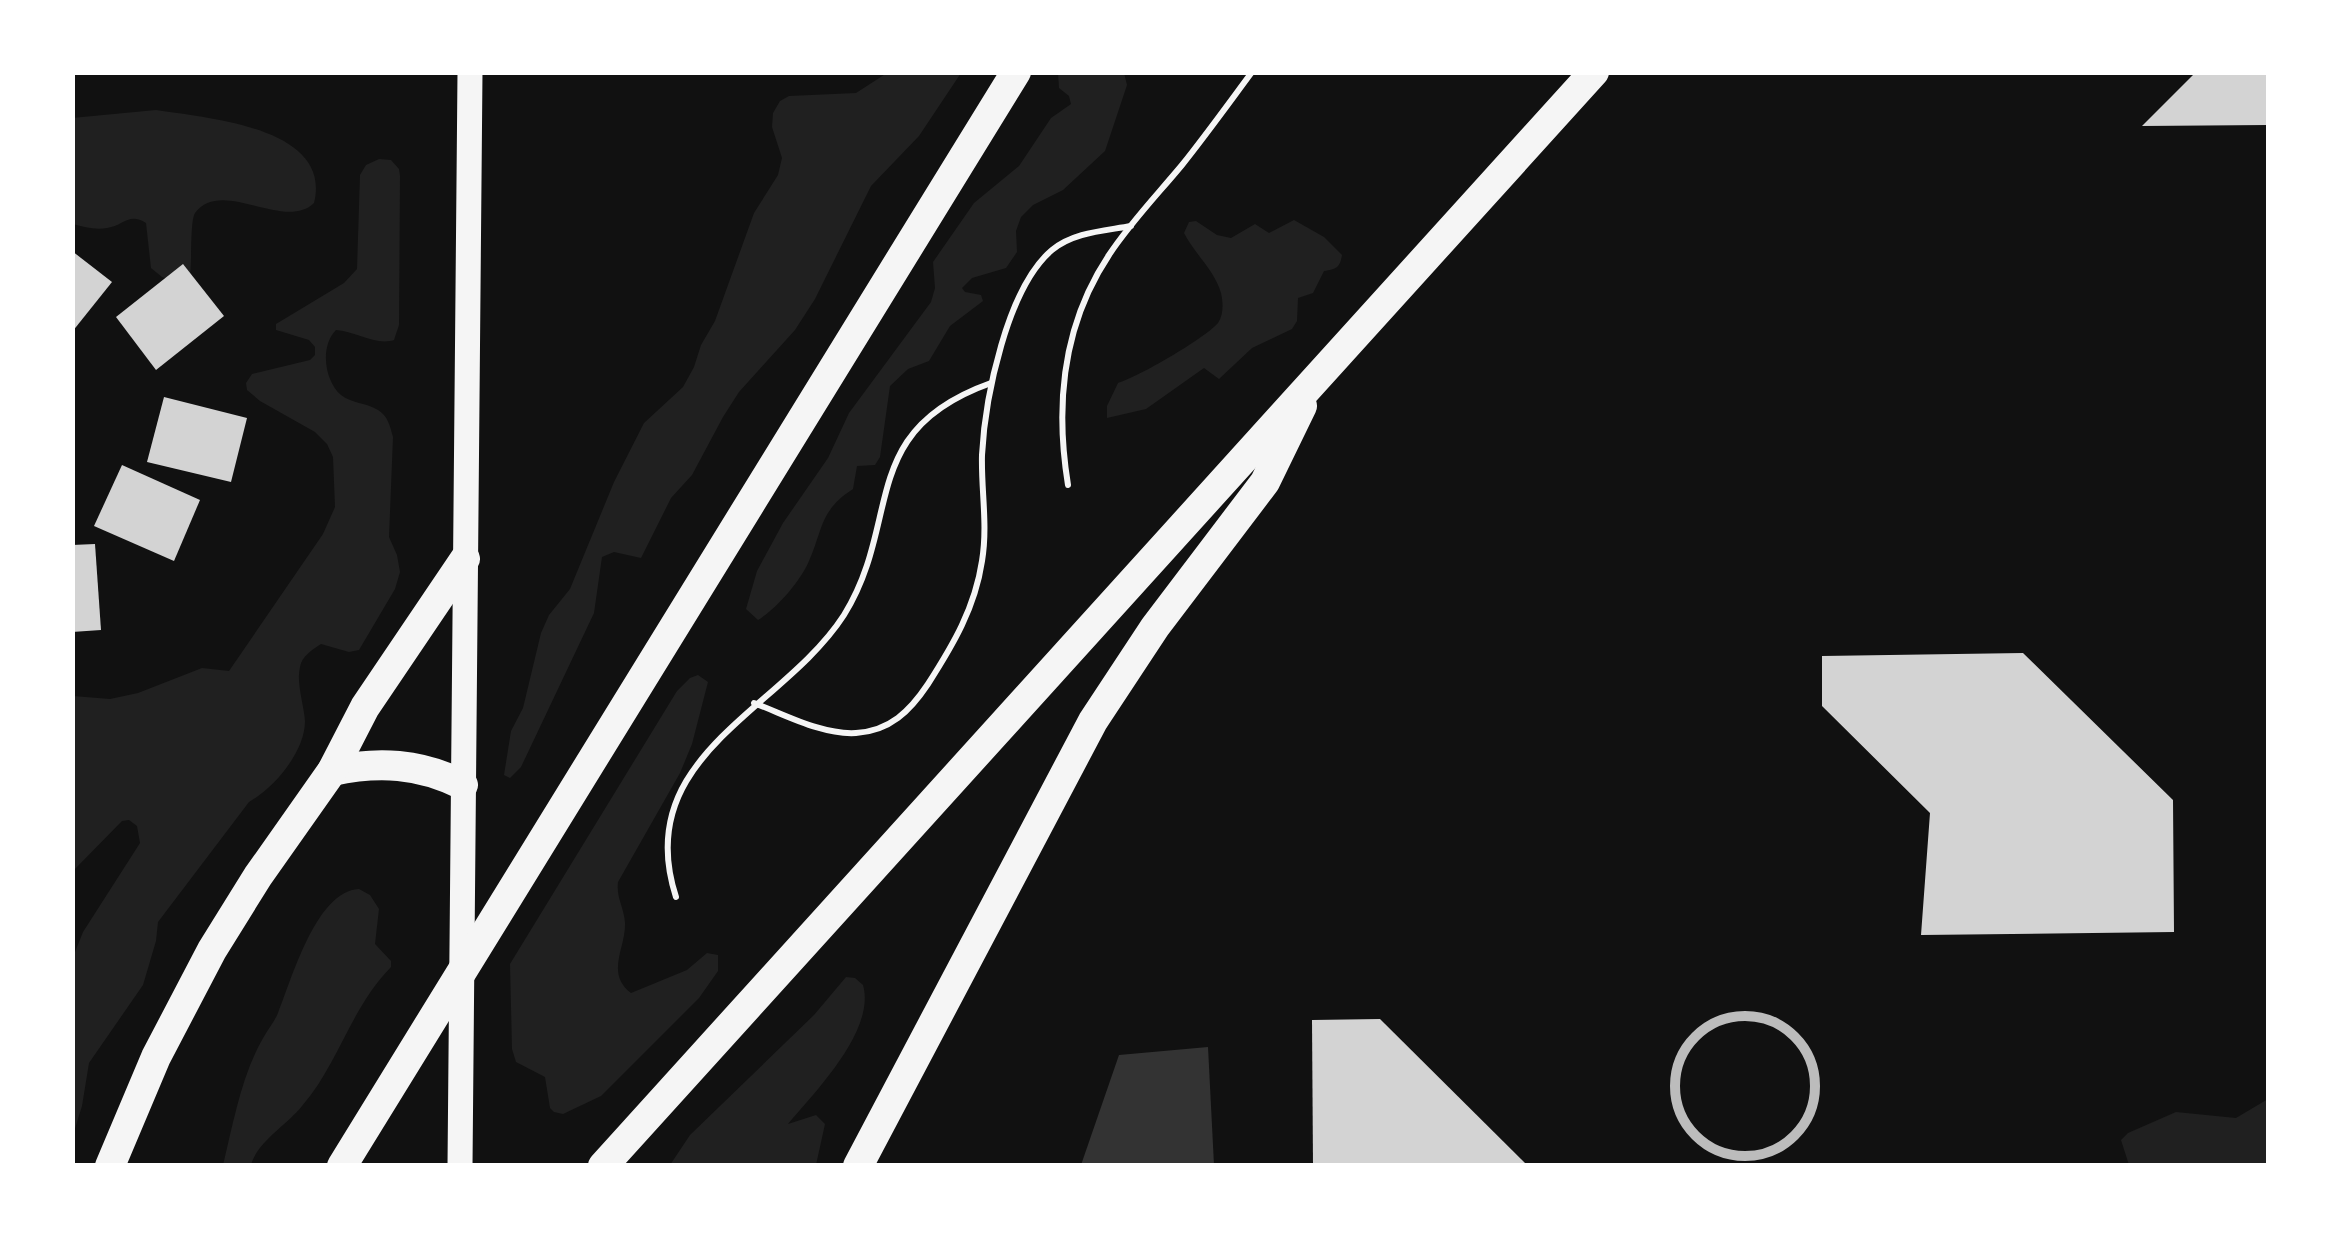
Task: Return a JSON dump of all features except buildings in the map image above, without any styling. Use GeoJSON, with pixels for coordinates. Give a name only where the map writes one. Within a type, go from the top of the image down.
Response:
{"type":"FeatureCollection","features":[{"type":"Feature","properties":{"kind":"highway"},"geometry":{"type":"LineString","coordinates":[[603,1166],[1594,72]]}},
{"type":"Feature","properties":{"kind":"highway"},"geometry":{"type":"LineString","coordinates":[[342,1166],[1009,82]]}},
{"type":"Feature","properties":{"kind":"highway"},"geometry":{"type":"LineString","coordinates":[[858,1166],[1093,721],[1155,628],[1265,482],[1286,444],[1310,385]]}},
{"type":"Feature","properties":{"kind":"highway"},"geometry":{"type":"LineString","coordinates":[[110,1166],[156,1057],[200,972],[258,876],[332,770],[366,708],[465,559]]}},
{"type":"Feature","properties":{"kind":"highway"},"geometry":{"type":"LineString","coordinates":[[332,770],[368,764],[402,766],[428,770],[463,785]]}},
{"type":"Feature","properties":{"kind":"main road"},"geometry":{"type":"LineString","coordinates":[[460,1166],[470,72]]}},
{"type":"Feature","properties":{"kind":"street"},"geometry":{"type":"LineString","coordinates":[[1741,1016],[1770,1020],[1798,1041],[1808,1056],[1814,1096],[1808,1116],[1782,1146],[1742,1156],[1722,1152],[1706,1144],[1682,1117],[1675,1082],[1679,1062],[1688,1044],[1721,1020],[1741,1016]]}},
{"type":"Feature","properties":{"kind":"street"},"geometry":{"type":"LineString","coordinates":[[1718,1166],[1722,1152]]}},
{"type":"Feature","properties":{"kind":"path"},"geometry":{"type":"LineString","coordinates":[[1068,485],[1061,404],[1066,364],[1090,288],[1109,254],[1252,72]]}},
{"type":"Feature","properties":{"kind":"path"},"geometry":{"type":"LineString","coordinates":[[754,704],[836,732],[856,733],[890,724],[914,705],[957,638],[977,588],[983,558],[982,457],[991,384],[1014,310],[1039,263],[1063,243],[1131,226]]}},
{"type":"Feature","properties":{"kind":"path"},"geometry":{"type":"LineString","coordinates":[[676,898],[667,846],[680,794],[714,744],[754,704],[802,665],[844,614],[868,562],[887,482],[909,438],[946,404],[991,384]]}},
{"type":"Feature","properties":{"kind":"shaded area"},"geometry":{"type":"Polygon","coordinates":[[[887,73],[961,73],[919,136],[871,186],[815,299],[795,330],[739,392],[692,475],[671,498],[641,558],[614,552],[602,557],[594,613],[521,767],[510,778],[504,775],[511,731],[523,708],[549,615],[570,589],[614,482],[644,423],[683,387],[694,367],[754,213],[778,175],[782,158],[772,127],[773,113],[780,101],[789,96],[856,93],[887,73]]]}},
{"type":"Feature","properties":{"kind":"shaded area"},"geometry":{"type":"Polygon","coordinates":[[[1058,73],[1124,73],[1127,85],[1105,151],[1063,190],[1033,205],[1021,217],[1016,231],[1017,252],[1006,268],[972,278],[962,288],[981,295],[983,301],[950,326],[929,361],[908,369],[890,386],[880,457],[875,465],[857,466],[853,489],[828,513],[800,578],[758,620],[746,609],[757,571],[783,523],[828,458],[849,413],[931,302],[935,288],[933,262],[974,203],[1019,166],[1051,118],[1071,104],[1069,96],[1059,88],[1058,73]]]}},
{"type":"Feature","properties":{"kind":"shaded area"},"geometry":{"type":"Polygon","coordinates":[[[156,110],[233,123],[286,142],[304,158],[315,178],[314,203],[287,212],[221,200],[207,203],[193,217],[190,276],[180,283],[151,268],[146,223],[130,219],[98,229],[73,224],[72,118],[156,110]]]}},
{"type":"Feature","properties":{"kind":"shaded area"},"geometry":{"type":"Polygon","coordinates":[[[379,159],[391,160],[400,176],[399,325],[394,340],[387,341],[336,330],[328,345],[326,363],[335,389],[349,400],[378,410],[391,429],[389,537],[400,572],[395,589],[359,650],[349,652],[321,644],[303,660],[299,680],[305,721],[300,745],[286,768],[249,802],[158,922],[143,985],[89,1063],[73,1135],[73,957],[83,932],[140,843],[137,826],[129,820],[122,821],[73,871],[73,696],[110,699],[138,693],[202,668],[229,671],[323,534],[335,507],[333,457],[327,444],[315,432],[260,401],[247,390],[246,383],[252,374],[310,360],[315,355],[309,340],[276,330],[276,324],[344,283],[357,269],[360,175],[366,165],[379,159]]]}},
{"type":"Feature","properties":{"kind":"shaded area"},"geometry":{"type":"Polygon","coordinates":[[[1294,220],[1324,237],[1342,255],[1337,267],[1324,271],[1313,293],[1298,298],[1297,321],[1292,329],[1252,348],[1219,379],[1204,368],[1146,409],[1107,418],[1107,406],[1118,383],[1185,347],[1220,319],[1221,293],[1184,233],[1189,222],[1196,221],[1217,235],[1231,238],[1255,224],[1269,233],[1294,220]]]}},
{"type":"Feature","properties":{"kind":"shaded area"},"geometry":{"type":"Polygon","coordinates":[[[698,675],[708,682],[692,744],[680,773],[618,882],[625,923],[618,969],[623,985],[631,993],[687,970],[707,953],[718,955],[718,971],[699,998],[601,1096],[563,1114],[554,1112],[545,1077],[516,1062],[512,1049],[510,964],[677,691],[698,675]]]}},
{"type":"Feature","properties":{"kind":"shaded area"},"geometry":{"type":"Polygon","coordinates":[[[359,889],[370,895],[379,909],[375,944],[391,961],[391,967],[365,1001],[302,1106],[266,1141],[251,1165],[223,1165],[248,1070],[276,1017],[298,959],[330,904],[359,889]]]}},
{"type":"Feature","properties":{"kind":"shaded area"},"geometry":{"type":"Polygon","coordinates":[[[846,977],[863,985],[861,1021],[827,1078],[788,1124],[816,1115],[825,1124],[816,1165],[670,1165],[690,1135],[814,1015],[846,977]]]}},
{"type":"Feature","properties":{"kind":"shaded area"},"geometry":{"type":"Polygon","coordinates":[[[1208,1047],[1214,1165],[1081,1165],[1119,1055],[1208,1047]]]}},
{"type":"Feature","properties":{"kind":"shaded area"},"geometry":{"type":"Polygon","coordinates":[[[2268,1099],[2268,1165],[2129,1165],[2121,1140],[2128,1133],[2176,1112],[2236,1118],[2268,1099]]]}}]}
